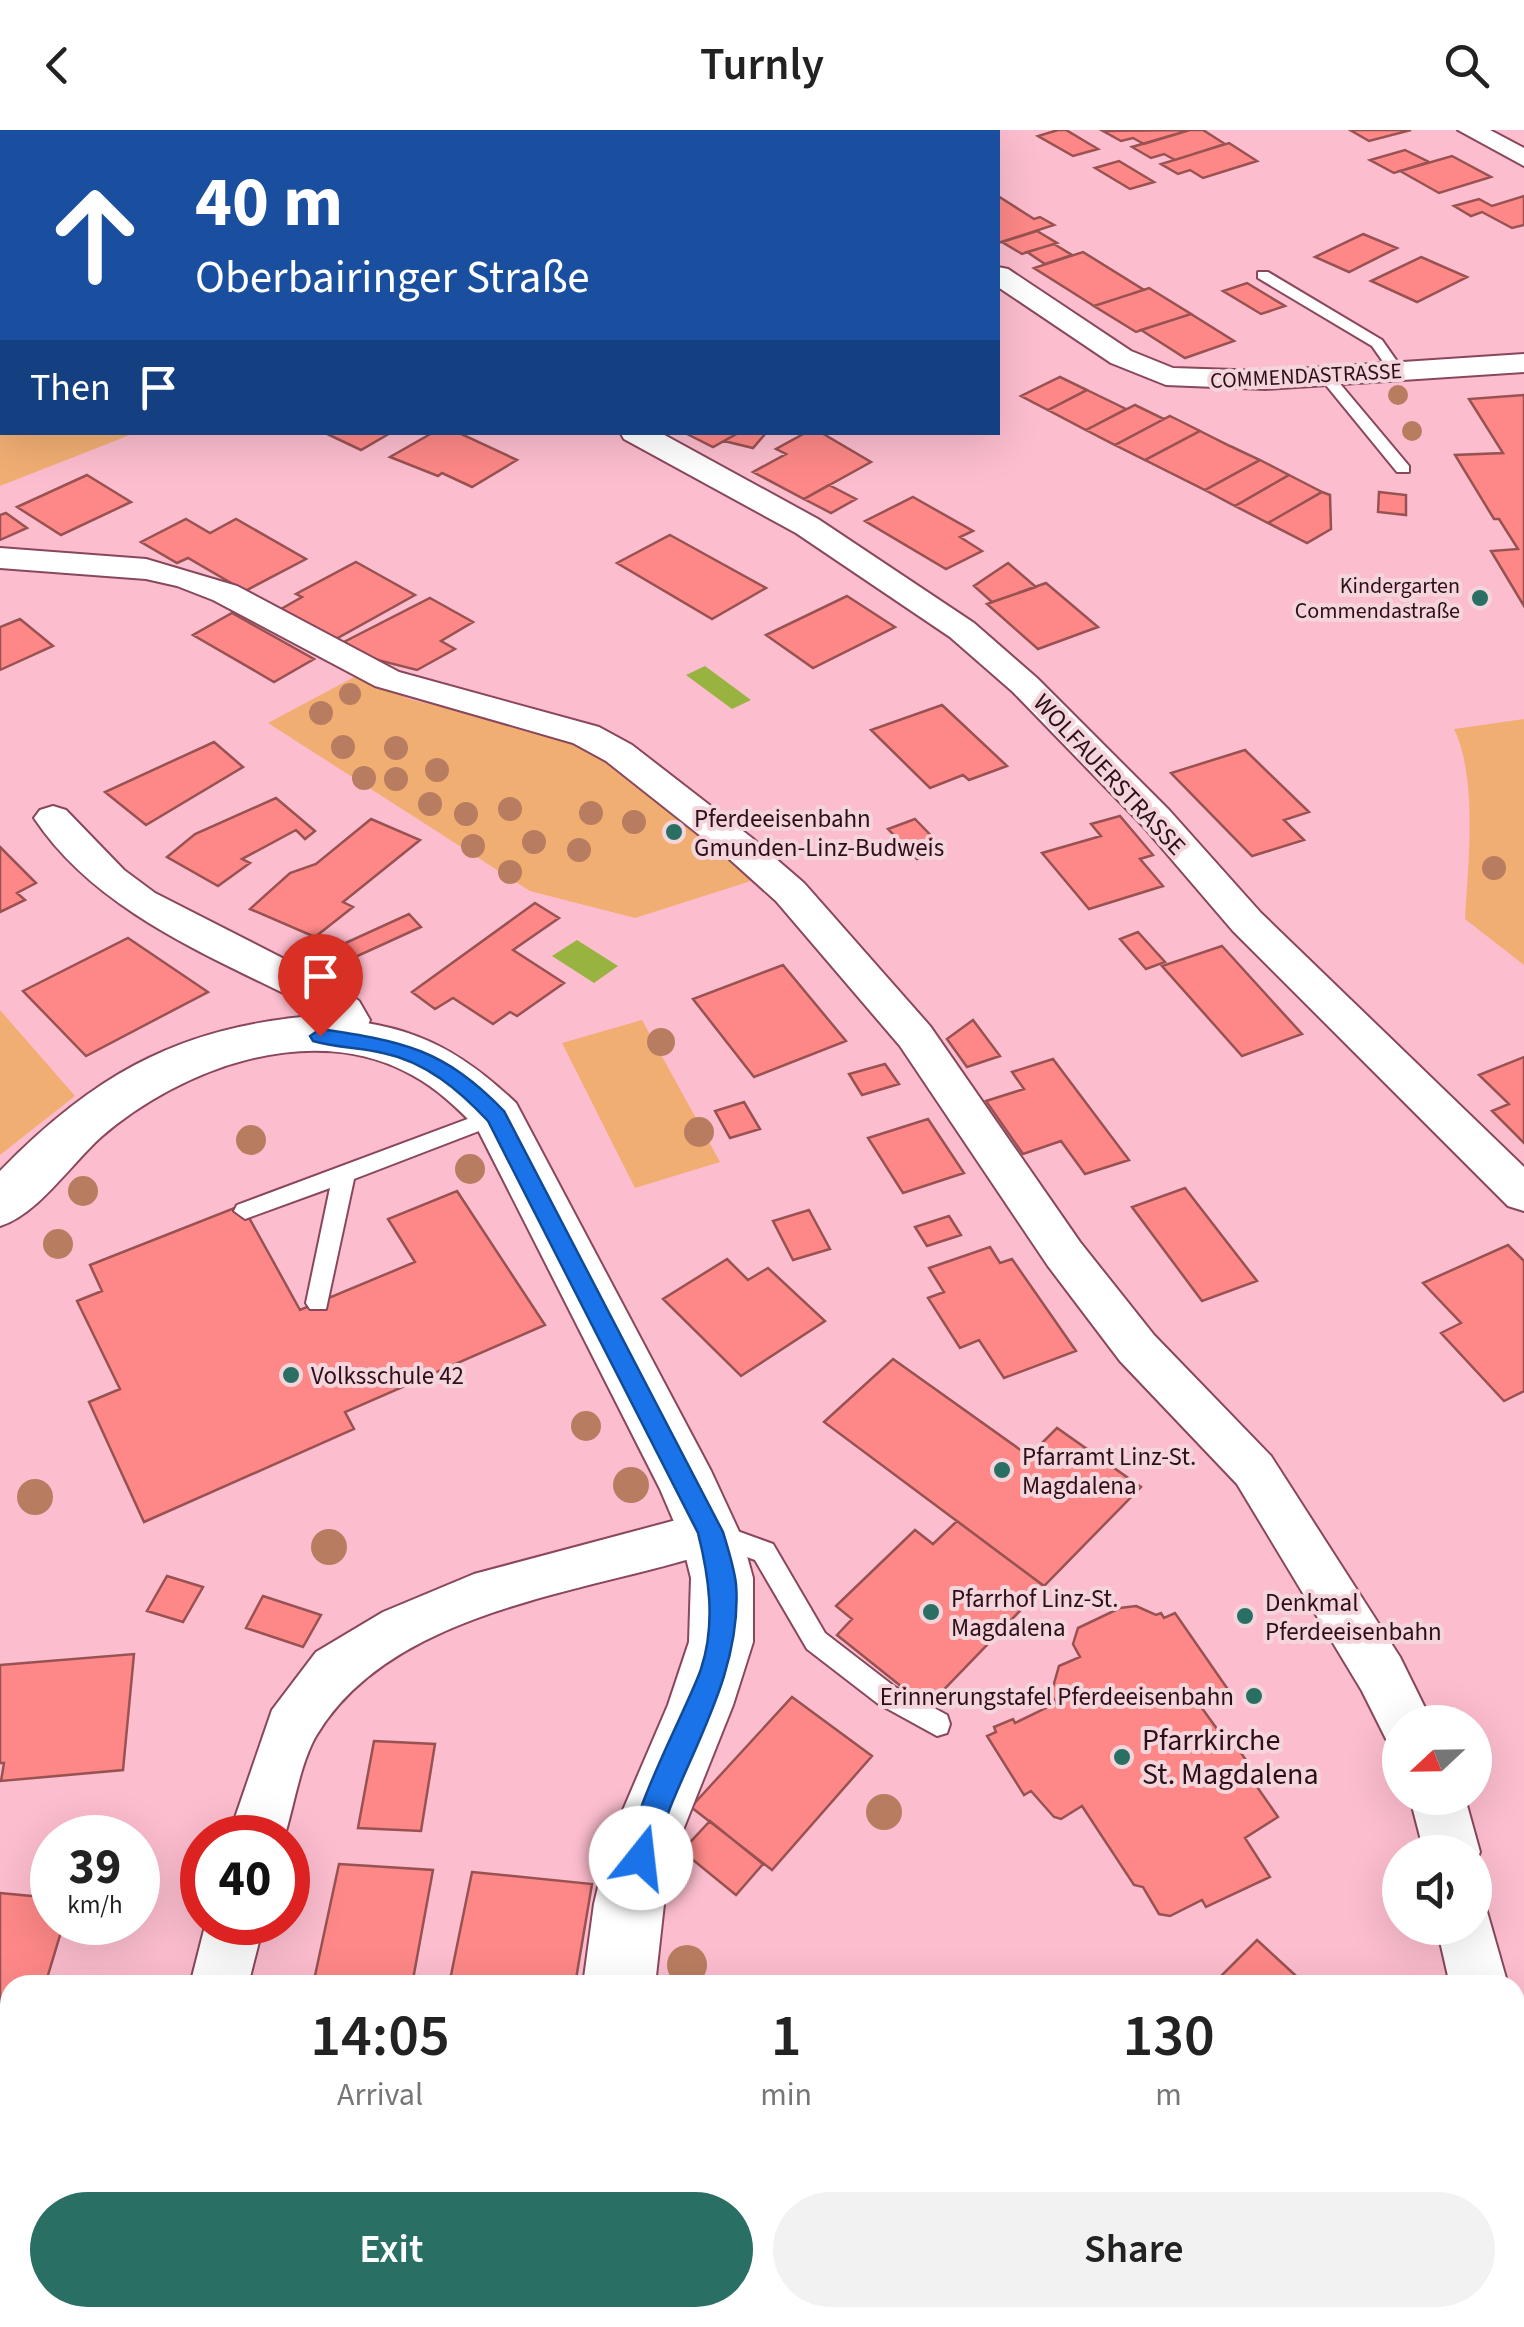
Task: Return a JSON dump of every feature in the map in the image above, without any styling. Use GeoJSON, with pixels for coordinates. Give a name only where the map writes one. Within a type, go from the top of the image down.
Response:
{"type":"FeatureCollection","features":[{"type":"Feature","properties":{"kind":"street"},"geometry":{"type":"LineString","coordinates":[[1472,130],[1524,158]]}},
{"type":"Feature","properties":{"kind":"street","name":"COMMENDASTRASSE"},"geometry":{"type":"LineString","coordinates":[[1000,276],[1146,370],[1192,380],[1326,376],[1524,362]]}},
{"type":"Feature","properties":{"kind":"street","name":"WOLFAUERSTRASSE"},"geometry":{"type":"LineString","coordinates":[[640,435],[807,526],[962,630],[1026,685],[1156,818],[1247,922],[1524,1194]]}},
{"type":"Feature","properties":{"kind":"street"},"geometry":{"type":"LineString","coordinates":[[0,558],[146,569],[188,578],[225,593],[387,679],[586,735],[619,753],[739,847],[804,907],[915,1036],[1064,1254],[1137,1348],[1254,1470],[1396,1705]]}},
{"type":"Feature","properties":{"kind":"street"},"geometry":{"type":"LineString","coordinates":[[53,818],[110,879],[141,902],[328,998],[349,1020],[344,1037]]}},
{"type":"Feature","properties":{"kind":"street"},"geometry":{"type":"LineString","coordinates":[[0,1206],[91,1115],[174,1064],[244,1042],[297,1035],[344,1037],[389,1046],[430,1062],[466,1084],[496,1116],[710,1532],[722,1579],[724,1602],[716,1666],[648,1828],[619,1975]]}},
{"type":"Feature","properties":{"kind":"street"},"geometry":{"type":"LineString","coordinates":[[263,1815],[292,1727],[335,1669],[401,1628],[492,1590],[710,1532]]}},
{"type":"Feature","properties":{"kind":"street"},"geometry":{"type":"LineString","coordinates":[[222,1975],[230,1945]]}},
{"type":"Feature","properties":{"kind":"street"},"geometry":{"type":"LineString","coordinates":[[1470,1945],[1477,1975]]}},
{"type":"Feature","properties":{"kind":"lane"},"geometry":{"type":"LineString","coordinates":[[1263,275],[1377,343],[1396,370]]}},
{"type":"Feature","properties":{"kind":"lane"},"geometry":{"type":"LineString","coordinates":[[1326,376],[1403,469]]}},
{"type":"Feature","properties":{"kind":"lane"},"geometry":{"type":"LineString","coordinates":[[245,1210],[496,1116]]}},
{"type":"Feature","properties":{"kind":"lane"},"geometry":{"type":"LineString","coordinates":[[318,1303],[344,1173]]}},
{"type":"Feature","properties":{"kind":"lane"},"geometry":{"type":"LineString","coordinates":[[710,1532],[764,1552],[816,1641],[886,1695],[936,1724]]}},
{"type":"Feature","properties":{"kind":"shaded area"},"geometry":{"type":"Polygon","coordinates":[[[0,435],[130,435],[0,486],[0,435]]]}},
{"type":"Feature","properties":{"kind":"shaded area"},"geometry":{"type":"Polygon","coordinates":[[[705,666],[751,700],[732,709],[686,675],[705,666]]]}},
{"type":"Feature","properties":{"kind":"shaded area"},"geometry":{"type":"Polygon","coordinates":[[[356,676],[409,699],[564,737],[624,771],[706,837],[751,881],[635,918],[530,891],[268,723],[356,676]]]}},
{"type":"Feature","properties":{"kind":"shaded area"},"geometry":{"type":"Polygon","coordinates":[[[1524,719],[1524,965],[1465,919],[1469,797],[1454,729],[1524,719]]]}},
{"type":"Feature","properties":{"kind":"shaded area"},"geometry":{"type":"Polygon","coordinates":[[[577,940],[618,966],[594,983],[552,956],[577,940]]]}},
{"type":"Feature","properties":{"kind":"shaded area"},"geometry":{"type":"Polygon","coordinates":[[[0,1010],[75,1096],[0,1155],[0,1010]]]}},
{"type":"Feature","properties":{"kind":"shaded area"},"geometry":{"type":"Polygon","coordinates":[[[642,1020],[720,1162],[635,1188],[562,1043],[642,1020]]]}},
{"type":"Feature","properties":{"kind":"building"},"geometry":{"type":"Polygon","coordinates":[[[1066,130],[1098,149],[1073,156],[1038,136],[1066,130]]]}},
{"type":"Feature","properties":{"kind":"building"},"geometry":{"type":"Polygon","coordinates":[[[1190,130],[1203,130],[1225,144],[1175,160],[1164,154],[1151,158],[1132,147],[1190,130]]]}},
{"type":"Feature","properties":{"kind":"building"},"geometry":{"type":"Polygon","coordinates":[[[1190,130],[1144,144],[1133,138],[1121,141],[1103,131],[1190,130]]]}},
{"type":"Feature","properties":{"kind":"building"},"geometry":{"type":"Polygon","coordinates":[[[1350,130],[1411,130],[1369,141],[1350,130]]]}},
{"type":"Feature","properties":{"kind":"building"},"geometry":{"type":"Polygon","coordinates":[[[1229,143],[1257,161],[1203,178],[1190,170],[1178,174],[1161,164],[1229,143]]]}},
{"type":"Feature","properties":{"kind":"building"},"geometry":{"type":"Polygon","coordinates":[[[1405,150],[1429,162],[1394,173],[1370,160],[1405,150]]]}},
{"type":"Feature","properties":{"kind":"building"},"geometry":{"type":"Polygon","coordinates":[[[1452,156],[1491,177],[1439,193],[1400,171],[1452,156]]]}},
{"type":"Feature","properties":{"kind":"building"},"geometry":{"type":"Polygon","coordinates":[[[1119,161],[1154,182],[1130,189],[1095,168],[1119,161]]]}},
{"type":"Feature","properties":{"kind":"building"},"geometry":{"type":"Polygon","coordinates":[[[1524,196],[1524,225],[1512,228],[1482,212],[1471,216],[1454,206],[1479,199],[1492,206],[1524,196]]]}},
{"type":"Feature","properties":{"kind":"building"},"geometry":{"type":"Polygon","coordinates":[[[1000,197],[1034,219],[1040,217],[1054,225],[1000,242],[1000,197]]]}},
{"type":"Feature","properties":{"kind":"building"},"geometry":{"type":"Polygon","coordinates":[[[1037,231],[1057,243],[1022,254],[1002,242],[1037,231]]]}},
{"type":"Feature","properties":{"kind":"building"},"geometry":{"type":"Polygon","coordinates":[[[1363,234],[1397,248],[1349,272],[1315,257],[1363,234]]]}},
{"type":"Feature","properties":{"kind":"building"},"geometry":{"type":"Polygon","coordinates":[[[1054,244],[1072,255],[1045,264],[1027,252],[1054,244]]]}},
{"type":"Feature","properties":{"kind":"building"},"geometry":{"type":"Polygon","coordinates":[[[1083,252],[1144,290],[1094,306],[1034,268],[1083,252]]]}},
{"type":"Feature","properties":{"kind":"building"},"geometry":{"type":"Polygon","coordinates":[[[1421,257],[1467,277],[1417,302],[1371,281],[1421,257]]]}},
{"type":"Feature","properties":{"kind":"building"},"geometry":{"type":"Polygon","coordinates":[[[1247,283],[1285,306],[1261,314],[1223,291],[1247,283]]]}},
{"type":"Feature","properties":{"kind":"building"},"geometry":{"type":"Polygon","coordinates":[[[1149,288],[1191,314],[1136,332],[1094,306],[1149,288]]]}},
{"type":"Feature","properties":{"kind":"building"},"geometry":{"type":"Polygon","coordinates":[[[1191,314],[1234,341],[1185,358],[1141,330],[1191,314]]]}},
{"type":"Feature","properties":{"kind":"building"},"geometry":{"type":"Polygon","coordinates":[[[1060,377],[1087,390],[1048,410],[1021,396],[1060,377]]]}},
{"type":"Feature","properties":{"kind":"building"},"geometry":{"type":"Polygon","coordinates":[[[1087,390],[1126,409],[1086,430],[1048,410],[1087,390]]]}},
{"type":"Feature","properties":{"kind":"building"},"geometry":{"type":"Polygon","coordinates":[[[1524,395],[1524,606],[1491,551],[1518,549],[1499,519],[1494,519],[1455,455],[1503,453],[1469,399],[1524,395]]]}},
{"type":"Feature","properties":{"kind":"building"},"geometry":{"type":"Polygon","coordinates":[[[1135,405],[1164,419],[1115,445],[1086,430],[1135,405]]]}},
{"type":"Feature","properties":{"kind":"building"},"geometry":{"type":"Polygon","coordinates":[[[1170,416],[1200,431],[1145,460],[1115,445],[1170,416]]]}},
{"type":"Feature","properties":{"kind":"building"},"geometry":{"type":"Polygon","coordinates":[[[1200,431],[1260,460],[1205,490],[1145,460],[1200,431]]]}},
{"type":"Feature","properties":{"kind":"building"},"geometry":{"type":"Polygon","coordinates":[[[329,435],[387,435],[361,450],[329,435]]]}},
{"type":"Feature","properties":{"kind":"building"},"geometry":{"type":"Polygon","coordinates":[[[429,435],[463,435],[517,460],[472,487],[390,457],[429,435]]]}},
{"type":"Feature","properties":{"kind":"building"},"geometry":{"type":"Polygon","coordinates":[[[689,435],[735,435],[713,447],[689,435]]]}},
{"type":"Feature","properties":{"kind":"building"},"geometry":{"type":"Polygon","coordinates":[[[735,435],[764,435],[753,448],[724,441],[735,435]]]}},
{"type":"Feature","properties":{"kind":"building"},"geometry":{"type":"Polygon","coordinates":[[[802,435],[825,435],[871,462],[804,499],[753,472],[786,454],[776,449],[802,435]]]}},
{"type":"Feature","properties":{"kind":"building"},"geometry":{"type":"Polygon","coordinates":[[[1260,460],[1289,475],[1235,506],[1205,490],[1260,460]]]}},
{"type":"Feature","properties":{"kind":"building"},"geometry":{"type":"Polygon","coordinates":[[[87,475],[131,502],[61,535],[17,507],[87,475]]]}},
{"type":"Feature","properties":{"kind":"building"},"geometry":{"type":"Polygon","coordinates":[[[1289,475],[1322,492],[1268,523],[1235,506],[1289,475]]]}},
{"type":"Feature","properties":{"kind":"building"},"geometry":{"type":"Polygon","coordinates":[[[829,485],[856,499],[831,513],[804,499],[829,485]]]}},
{"type":"Feature","properties":{"kind":"building"},"geometry":{"type":"Polygon","coordinates":[[[1322,492],[1330,495],[1331,529],[1307,543],[1268,523],[1322,492]]]}},
{"type":"Feature","properties":{"kind":"building"},"geometry":{"type":"Polygon","coordinates":[[[1379,492],[1406,495],[1406,515],[1378,512],[1379,492]]]}},
{"type":"Feature","properties":{"kind":"building"},"geometry":{"type":"Polygon","coordinates":[[[913,497],[973,531],[960,537],[982,551],[946,569],[865,521],[913,497]]]}},
{"type":"Feature","properties":{"kind":"building"},"geometry":{"type":"Polygon","coordinates":[[[6,513],[27,528],[0,540],[0,515],[6,513]]]}},
{"type":"Feature","properties":{"kind":"building"},"geometry":{"type":"Polygon","coordinates":[[[186,519],[210,533],[236,519],[306,559],[245,591],[188,558],[177,563],[141,542],[186,519]]]}},
{"type":"Feature","properties":{"kind":"building"},"geometry":{"type":"Polygon","coordinates":[[[670,535],[766,588],[712,619],[617,563],[670,535]]]}},
{"type":"Feature","properties":{"kind":"building"},"geometry":{"type":"Polygon","coordinates":[[[356,562],[415,595],[334,640],[281,609],[302,597],[296,594],[356,562]]]}},
{"type":"Feature","properties":{"kind":"building"},"geometry":{"type":"Polygon","coordinates":[[[1008,563],[1036,587],[992,602],[974,586],[1008,563]]]}},
{"type":"Feature","properties":{"kind":"building"},"geometry":{"type":"Polygon","coordinates":[[[1046,583],[1098,627],[1038,649],[987,604],[1046,583]]]}},
{"type":"Feature","properties":{"kind":"building"},"geometry":{"type":"Polygon","coordinates":[[[847,596],[895,627],[813,668],[766,635],[847,596]]]}},
{"type":"Feature","properties":{"kind":"building"},"geometry":{"type":"Polygon","coordinates":[[[430,598],[473,622],[441,641],[455,649],[417,670],[354,654],[338,645],[430,598]]]}},
{"type":"Feature","properties":{"kind":"building"},"geometry":{"type":"Polygon","coordinates":[[[232,613],[314,659],[274,682],[193,635],[232,613]]]}},
{"type":"Feature","properties":{"kind":"building"},"geometry":{"type":"Polygon","coordinates":[[[20,619],[53,646],[0,670],[0,627],[20,619]]]}},
{"type":"Feature","properties":{"kind":"building"},"geometry":{"type":"Polygon","coordinates":[[[942,705],[1007,766],[969,780],[963,775],[930,788],[871,730],[942,705]]]}},
{"type":"Feature","properties":{"kind":"building"},"geometry":{"type":"Polygon","coordinates":[[[214,742],[243,767],[146,825],[105,792],[214,742]]]}},
{"type":"Feature","properties":{"kind":"building"},"geometry":{"type":"Polygon","coordinates":[[[1245,750],[1309,812],[1284,820],[1304,840],[1252,856],[1171,773],[1245,750]]]}},
{"type":"Feature","properties":{"kind":"building"},"geometry":{"type":"Polygon","coordinates":[[[276,798],[315,831],[305,839],[296,830],[242,859],[250,863],[218,886],[167,857],[195,834],[276,798]]]}},
{"type":"Feature","properties":{"kind":"building"},"geometry":{"type":"Polygon","coordinates":[[[1120,816],[1153,855],[1140,859],[1163,886],[1089,909],[1042,853],[1101,836],[1091,824],[1120,816]]]}},
{"type":"Feature","properties":{"kind":"building"},"geometry":{"type":"Polygon","coordinates":[[[371,819],[420,840],[343,902],[353,907],[315,937],[250,909],[290,873],[316,864],[371,819]]]}},
{"type":"Feature","properties":{"kind":"building"},"geometry":{"type":"Polygon","coordinates":[[[915,819],[944,849],[917,859],[888,829],[915,819]]]}},
{"type":"Feature","properties":{"kind":"building"},"geometry":{"type":"Polygon","coordinates":[[[0,847],[36,883],[17,893],[25,900],[0,912],[0,847]]]}},
{"type":"Feature","properties":{"kind":"building"},"geometry":{"type":"Polygon","coordinates":[[[535,903],[559,918],[513,950],[564,983],[517,1016],[510,1012],[493,1024],[453,998],[435,1009],[412,992],[535,903]]]}},
{"type":"Feature","properties":{"kind":"building"},"geometry":{"type":"Polygon","coordinates":[[[409,914],[421,927],[340,964],[328,951],[409,914]]]}},
{"type":"Feature","properties":{"kind":"building"},"geometry":{"type":"Polygon","coordinates":[[[1138,932],[1165,962],[1146,969],[1120,939],[1138,932]]]}},
{"type":"Feature","properties":{"kind":"building"},"geometry":{"type":"Polygon","coordinates":[[[128,938],[208,992],[86,1056],[23,991],[128,938]]]}},
{"type":"Feature","properties":{"kind":"building"},"geometry":{"type":"Polygon","coordinates":[[[1222,946],[1302,1034],[1242,1056],[1162,966],[1222,946]]]}},
{"type":"Feature","properties":{"kind":"building"},"geometry":{"type":"Polygon","coordinates":[[[783,965],[846,1041],[754,1077],[693,999],[783,965]]]}},
{"type":"Feature","properties":{"kind":"building"},"geometry":{"type":"Polygon","coordinates":[[[973,1020],[1000,1056],[967,1067],[947,1039],[973,1020]]]}},
{"type":"Feature","properties":{"kind":"building"},"geometry":{"type":"Polygon","coordinates":[[[1524,1057],[1524,1143],[1492,1111],[1509,1104],[1479,1075],[1524,1057]]]}},
{"type":"Feature","properties":{"kind":"building"},"geometry":{"type":"Polygon","coordinates":[[[1053,1059],[1129,1160],[1085,1174],[1061,1141],[1023,1154],[986,1101],[1024,1089],[1012,1072],[1053,1059]]]}},
{"type":"Feature","properties":{"kind":"building"},"geometry":{"type":"Polygon","coordinates":[[[885,1064],[899,1084],[862,1095],[849,1074],[885,1064]]]}},
{"type":"Feature","properties":{"kind":"building"},"geometry":{"type":"Polygon","coordinates":[[[744,1102],[760,1129],[730,1138],[715,1111],[744,1102]]]}},
{"type":"Feature","properties":{"kind":"building"},"geometry":{"type":"Polygon","coordinates":[[[928,1119],[964,1173],[903,1193],[868,1138],[928,1119]]]}},
{"type":"Feature","properties":{"kind":"building"},"geometry":{"type":"Polygon","coordinates":[[[1185,1188],[1257,1281],[1202,1301],[1132,1207],[1185,1188]]]}},
{"type":"Feature","properties":{"kind":"building"},"geometry":{"type":"Polygon","coordinates":[[[457,1191],[545,1325],[345,1412],[354,1429],[144,1522],[89,1402],[120,1389],[77,1301],[102,1291],[90,1265],[242,1205],[300,1310],[415,1262],[388,1219],[457,1191]]]}},
{"type":"Feature","properties":{"kind":"building"},"geometry":{"type":"Polygon","coordinates":[[[809,1210],[830,1249],[793,1260],[773,1221],[809,1210]]]}},
{"type":"Feature","properties":{"kind":"building"},"geometry":{"type":"Polygon","coordinates":[[[949,1216],[961,1235],[927,1246],[915,1227],[949,1216]]]}},
{"type":"Feature","properties":{"kind":"building"},"geometry":{"type":"Polygon","coordinates":[[[1508,1245],[1524,1261],[1524,1391],[1504,1401],[1441,1333],[1461,1323],[1423,1283],[1508,1245]]]}},
{"type":"Feature","properties":{"kind":"building"},"geometry":{"type":"Polygon","coordinates":[[[990,1247],[1000,1263],[1012,1259],[1076,1351],[1004,1378],[979,1340],[960,1348],[928,1298],[944,1292],[929,1268],[990,1247]]]}},
{"type":"Feature","properties":{"kind":"building"},"geometry":{"type":"Polygon","coordinates":[[[727,1259],[748,1280],[768,1268],[825,1321],[741,1376],[663,1299],[727,1259]]]}},
{"type":"Feature","properties":{"kind":"building","name":"Pfarramt Linz-St. Magdalena"},"geometry":{"type":"Polygon","coordinates":[[[893,1359],[1029,1456],[1057,1428],[1141,1487],[1044,1586],[824,1422],[893,1359]]]}},
{"type":"Feature","properties":{"kind":"building","name":"Pfarrhof Linz-St. Magdalena"},"geometry":{"type":"Polygon","coordinates":[[[957,1521],[1044,1586],[927,1707],[837,1635],[852,1619],[836,1606],[915,1530],[933,1544],[957,1521]]]}},
{"type":"Feature","properties":{"kind":"building"},"geometry":{"type":"Polygon","coordinates":[[[167,1576],[203,1587],[183,1622],[147,1611],[167,1576]]]}},
{"type":"Feature","properties":{"kind":"building"},"geometry":{"type":"Polygon","coordinates":[[[263,1596],[321,1615],[303,1647],[246,1628],[263,1596]]]}},
{"type":"Feature","properties":{"kind":"building","name":"Pfarrkirche St. Magdalena"},"geometry":{"type":"Polygon","coordinates":[[[1136,1606],[1156,1615],[1161,1613],[1164,1618],[1175,1613],[1229,1691],[1199,1704],[1225,1740],[1232,1740],[1248,1763],[1244,1768],[1278,1817],[1245,1838],[1270,1877],[1206,1907],[1202,1900],[1170,1916],[1159,1914],[1143,1887],[1134,1885],[1082,1806],[1061,1819],[1054,1817],[1031,1791],[1024,1795],[987,1736],[996,1732],[994,1727],[1013,1719],[1015,1723],[1056,1703],[1051,1694],[1059,1666],[1080,1657],[1073,1644],[1078,1628],[1120,1608],[1136,1606]]]}},
{"type":"Feature","properties":{"kind":"building"},"geometry":{"type":"Polygon","coordinates":[[[134,1654],[123,1770],[1,1781],[4,1763],[0,1763],[0,1665],[134,1654]]]}},
{"type":"Feature","properties":{"kind":"building"},"geometry":{"type":"Polygon","coordinates":[[[792,1697],[872,1756],[772,1870],[691,1807],[792,1697]]]}},
{"type":"Feature","properties":{"kind":"building"},"geometry":{"type":"Polygon","coordinates":[[[374,1741],[435,1744],[421,1831],[358,1828],[374,1741]]]}},
{"type":"Feature","properties":{"kind":"building"},"geometry":{"type":"Polygon","coordinates":[[[710,1821],[763,1864],[736,1895],[682,1851],[710,1821]]]}},
{"type":"Feature","properties":{"kind":"building"},"geometry":{"type":"Polygon","coordinates":[[[339,1864],[433,1870],[414,1975],[315,1975],[339,1864]]]}},
{"type":"Feature","properties":{"kind":"building"},"geometry":{"type":"Polygon","coordinates":[[[472,1872],[592,1884],[577,1975],[451,1975],[472,1872]]]}},
{"type":"Feature","properties":{"kind":"building"},"geometry":{"type":"Polygon","coordinates":[[[0,1893],[30,1896],[30,1945],[57,1945],[48,1975],[0,1975],[0,1893]]]}},
{"type":"Feature","properties":{"kind":"building"},"geometry":{"type":"Polygon","coordinates":[[[1257,1940],[1295,1975],[1222,1975],[1257,1940]]]}},
{"type":"Feature","properties":{"kind":"place","name":"Kindergarten Commendastraße"},"geometry":{"type":"Point","coordinates":[1480,598]}},
{"type":"Feature","properties":{"kind":"place","name":"Pferdeeisenbahn Gmunden-Linz-Budweis"},"geometry":{"type":"Point","coordinates":[674,832]}},
{"type":"Feature","properties":{"kind":"place","name":"Volksschule 42"},"geometry":{"type":"Point","coordinates":[291,1375]}},
{"type":"Feature","properties":{"kind":"place","name":"Pfarramt Linz-St. Magdalena"},"geometry":{"type":"Point","coordinates":[1002,1470]}},
{"type":"Feature","properties":{"kind":"place","name":"Pfarrhof Linz-St. Magdalena"},"geometry":{"type":"Point","coordinates":[931,1612]}},
{"type":"Feature","properties":{"kind":"place","name":"Denkmal Pferdeeisenbahn"},"geometry":{"type":"Point","coordinates":[1245,1616]}},
{"type":"Feature","properties":{"kind":"place","name":"Erinnerungstafel Pferdeeisenbahn"},"geometry":{"type":"Point","coordinates":[1254,1696]}},
{"type":"Feature","properties":{"kind":"place","name":"Pfarrkirche St. Magdalena"},"geometry":{"type":"Point","coordinates":[1122,1757]}},
{"type":"Feature","properties":{"kind":"route"},"geometry":{"type":"LineString","coordinates":[[320,1036],[389,1046],[430,1062],[466,1084],[496,1116],[710,1532],[724,1602],[716,1666],[648,1828],[641,1858]]}}]}
